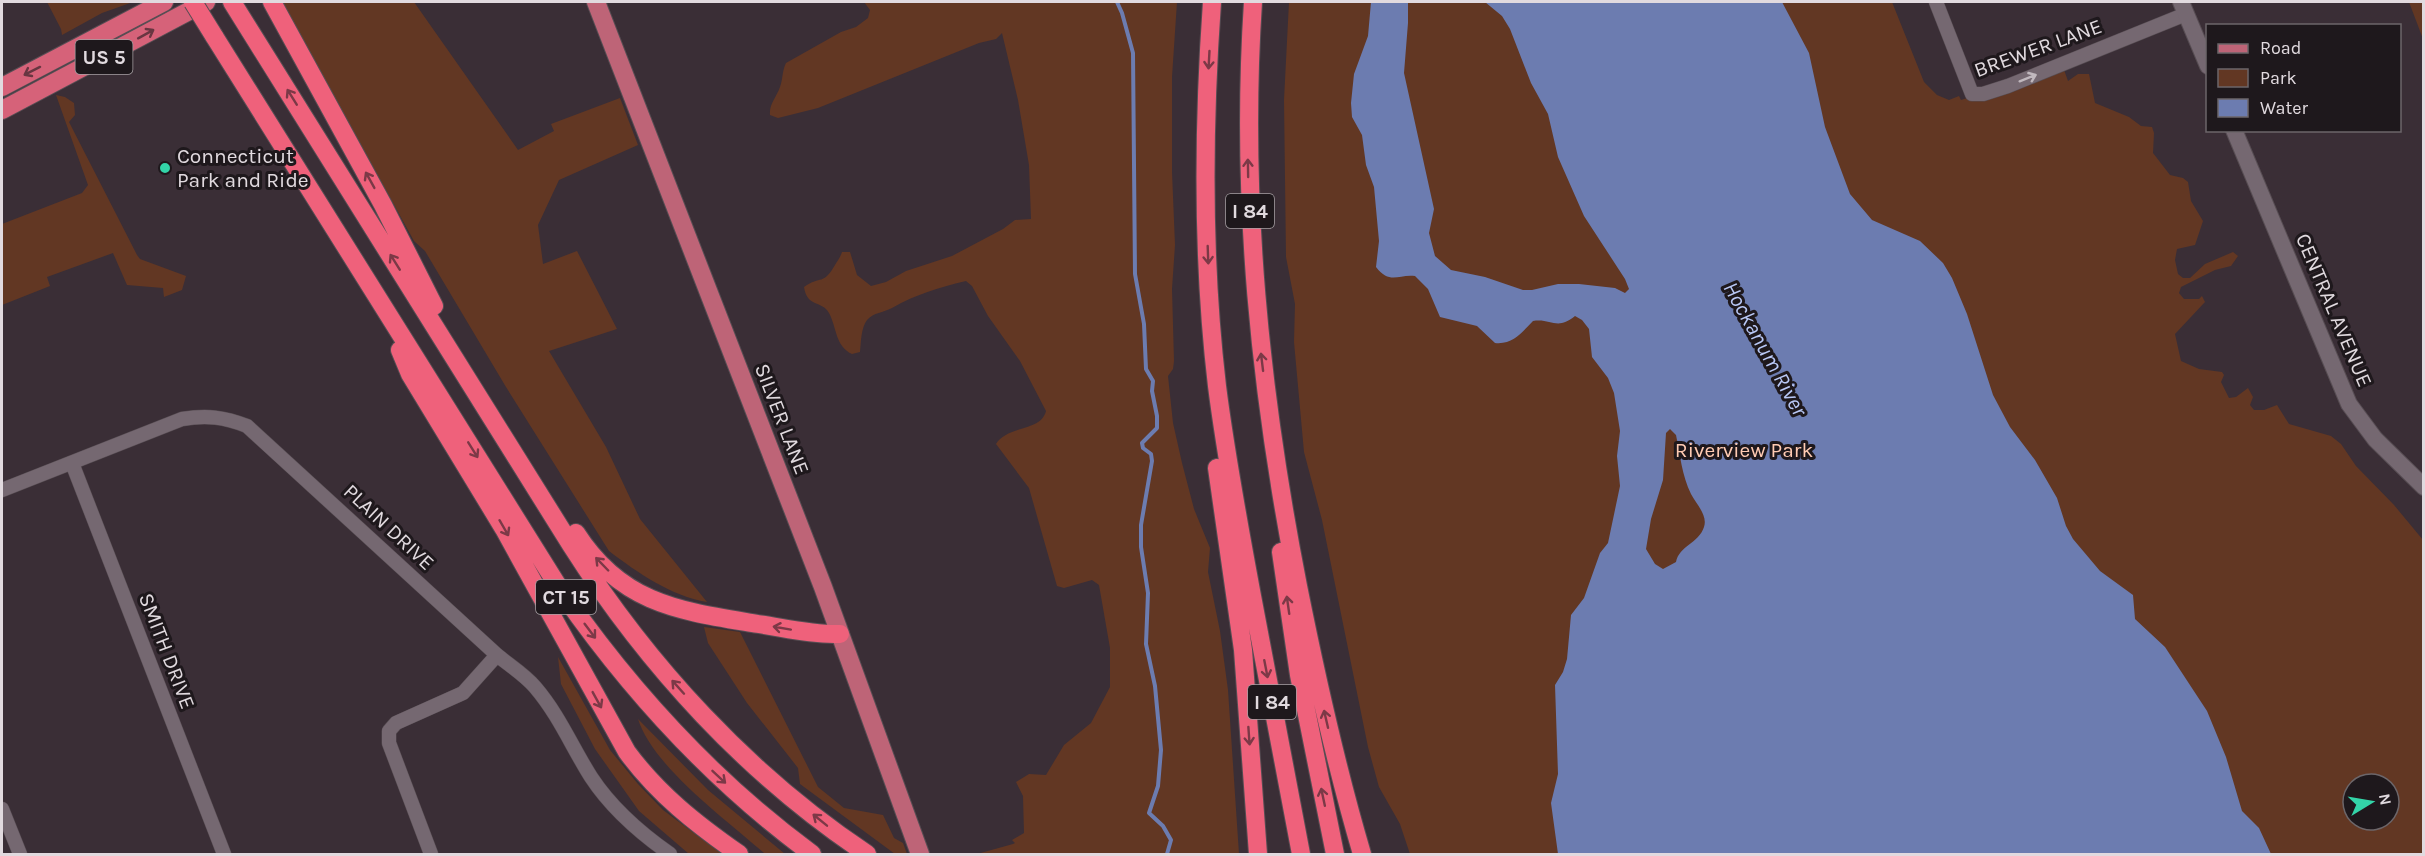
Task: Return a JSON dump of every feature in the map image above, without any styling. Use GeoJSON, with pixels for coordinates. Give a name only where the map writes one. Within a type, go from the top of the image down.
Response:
{"type":"FeatureCollection","features":[{"type":"Feature","properties":{"kind":"highway"},"geometry":{"type":"LineString","coordinates":[[2,87],[164,2]]}},
{"type":"Feature","properties":{"kind":"highway","name":"CT 15"},"geometry":{"type":"LineString","coordinates":[[193,2],[558,585],[596,639],[637,691],[689,748],[752,807],[812,855]]}},
{"type":"Feature","properties":{"kind":"highway","name":"US 5"},"geometry":{"type":"LineString","coordinates":[[2,110],[206,2]]}},
{"type":"Feature","properties":{"kind":"highway","name":"CT 15"},"geometry":{"type":"LineString","coordinates":[[232,2],[601,591],[664,673],[706,718],[767,776],[867,855]]}},
{"type":"Feature","properties":{"kind":"highway","name":"I 84"},"geometry":{"type":"LineString","coordinates":[[1212,2],[1207,109],[1206,210],[1216,370],[1216,457],[1301,855]]}},
{"type":"Feature","properties":{"kind":"highway","name":"I 84"},"geometry":{"type":"LineString","coordinates":[[1253,2],[1248,115],[1250,226],[1257,317],[1270,420],[1303,607],[1325,713],[1362,855]]}},
{"type":"Feature","properties":{"kind":"highway"},"geometry":{"type":"LineString","coordinates":[[272,3],[383,205],[470,383]]}},
{"type":"Feature","properties":{"kind":"highway"},"geometry":{"type":"LineString","coordinates":[[63,55],[70,75]]}},
{"type":"Feature","properties":{"kind":"highway"},"geometry":{"type":"LineString","coordinates":[[375,293],[410,374],[504,529],[627,752],[647,778],[676,807],[739,855]]}},
{"type":"Feature","properties":{"kind":"highway"},"geometry":{"type":"LineString","coordinates":[[1270,420],[1278,528],[1293,640],[1335,855]]}},
{"type":"Feature","properties":{"kind":"highway"},"geometry":{"type":"LineString","coordinates":[[503,436],[547,488],[587,548],[610,572],[639,594],[689,612],[814,633],[840,634]]}},
{"type":"Feature","properties":{"kind":"highway"},"geometry":{"type":"LineString","coordinates":[[1237,551],[1258,855]]}},
{"type":"Feature","properties":{"kind":"highway"},"geometry":{"type":"LineString","coordinates":[[1350,814],[1370,855]]}},
{"type":"Feature","properties":{"kind":"main road","name":"SILVER LANE"},"geometry":{"type":"LineString","coordinates":[[596,2],[840,634],[920,855]]}},
{"type":"Feature","properties":{"kind":"street","name":"BREWER LANE"},"geometry":{"type":"LineString","coordinates":[[1936,2],[1972,94],[1983,94],[2008,86],[2183,8]]}},
{"type":"Feature","properties":{"kind":"street"},"geometry":{"type":"LineString","coordinates":[[2183,8],[2206,61]]}},
{"type":"Feature","properties":{"kind":"street","name":"CENTRAL AVENUE"},"geometry":{"type":"LineString","coordinates":[[2235,132],[2349,404],[2375,439],[2424,487]]}},
{"type":"Feature","properties":{"kind":"street","name":"PLAIN DRIVE"},"geometry":{"type":"LineString","coordinates":[[2,490],[182,419],[204,416],[226,418],[247,426],[496,655],[534,685],[554,711],[592,778],[617,811],[643,835],[670,855]]}},
{"type":"Feature","properties":{"kind":"street","name":"SMITH DRIVE"},"geometry":{"type":"LineString","coordinates":[[72,463],[224,855]]}},
{"type":"Feature","properties":{"kind":"street"},"geometry":{"type":"LineString","coordinates":[[431,855],[389,743],[390,731],[396,723],[463,693],[496,655]]}},
{"type":"Feature","properties":{"kind":"street"},"geometry":{"type":"LineString","coordinates":[[2,809],[20,855]]}},
{"type":"Feature","properties":{"kind":"green space"},"geometry":{"type":"Polygon","coordinates":[[[47,2],[133,2],[102,13],[62,35],[47,2]]]}},
{"type":"Feature","properties":{"kind":"green space"},"geometry":{"type":"Polygon","coordinates":[[[282,2],[414,2],[518,150],[554,131],[551,124],[620,98],[638,145],[559,180],[538,225],[543,264],[577,251],[617,329],[549,351],[606,447],[640,519],[707,602],[668,589],[609,551],[506,387],[425,251],[414,241],[282,2]]]}},
{"type":"Feature","properties":{"kind":"green space"},"geometry":{"type":"Polygon","coordinates":[[[864,2],[1177,2],[1172,77],[1175,245],[1172,289],[1174,361],[1173,369],[1168,376],[1173,423],[1182,463],[1194,509],[1210,548],[1208,572],[1220,631],[1228,690],[1239,854],[977,854],[1013,844],[1015,843],[1012,840],[1024,833],[1023,796],[1016,782],[1029,774],[1046,775],[1064,745],[1091,723],[1110,687],[1110,648],[1099,585],[1092,580],[1064,588],[1057,586],[1029,488],[996,444],[1008,434],[1038,422],[1046,411],[1020,361],[988,316],[972,286],[966,281],[936,289],[873,315],[864,327],[860,352],[852,354],[846,351],[839,341],[826,309],[811,301],[806,294],[804,287],[827,276],[842,252],[850,252],[857,275],[871,286],[886,282],[906,271],[952,256],[1003,229],[1015,220],[1031,219],[1029,165],[1018,100],[1002,33],[996,39],[979,43],[818,108],[778,118],[770,115],[786,63],[841,32],[856,27],[868,18],[870,10],[864,2]]]}},
{"type":"Feature","properties":{"kind":"green space","name":"Riverview Park"},"geometry":{"type":"Polygon","coordinates":[[[1289,2],[1892,2],[1924,82],[1937,95],[1949,100],[1959,96],[1961,100],[2063,67],[2068,81],[2078,74],[2089,74],[2095,103],[2129,117],[2141,126],[2152,127],[2153,153],[2170,175],[2183,178],[2188,182],[2191,201],[2203,221],[2195,245],[2177,249],[2175,260],[2178,274],[2183,278],[2190,278],[2205,264],[2233,252],[2238,256],[2231,266],[2215,270],[2181,287],[2179,293],[2184,299],[2199,299],[2202,296],[2205,302],[2175,334],[2181,361],[2199,369],[2222,372],[2224,375],[2221,382],[2229,398],[2236,397],[2248,388],[2253,397],[2250,405],[2254,410],[2264,410],[2277,405],[2289,424],[2331,436],[2341,444],[2356,466],[2394,505],[2423,540],[2423,854],[1410,854],[1400,824],[1379,787],[1368,747],[1322,520],[1304,452],[1294,342],[1295,304],[1286,257],[1284,100],[1289,2]]]}},
{"type":"Feature","properties":{"kind":"green space"},"geometry":{"type":"Polygon","coordinates":[[[2409,2],[2423,2],[2423,39],[2409,2]]]}},
{"type":"Feature","properties":{"kind":"green space"},"geometry":{"type":"Polygon","coordinates":[[[56,95],[65,97],[74,103],[75,115],[69,122],[137,255],[140,259],[186,276],[182,290],[164,297],[163,288],[127,285],[113,253],[47,277],[50,286],[2,305],[2,224],[82,193],[88,185],[56,95]]]}},
{"type":"Feature","properties":{"kind":"green space"},"geometry":{"type":"Polygon","coordinates":[[[704,627],[740,632],[818,787],[844,808],[883,815],[894,838],[903,843],[907,854],[895,854],[800,784],[798,768],[747,703],[708,643],[704,627]]]}},
{"type":"Feature","properties":{"kind":"green space"},"geometry":{"type":"Polygon","coordinates":[[[558,657],[610,750],[638,784],[663,810],[722,854],[689,854],[639,811],[595,749],[561,684],[558,657]]]}},
{"type":"Feature","properties":{"kind":"green space"},"geometry":{"type":"Polygon","coordinates":[[[638,719],[708,790],[785,854],[765,854],[693,792],[659,756],[646,737],[638,719]]]}},
{"type":"Feature","properties":{"kind":"water","name":"Hockanum River"},"geometry":{"type":"Polygon","coordinates":[[[1371,2],[1408,2],[1404,73],[1434,209],[1429,233],[1435,256],[1451,270],[1485,277],[1523,290],[1558,284],[1579,284],[1615,288],[1625,293],[1629,289],[1625,279],[1584,216],[1558,157],[1548,114],[1531,83],[1510,29],[1502,16],[1485,2],[1782,2],[1809,53],[1825,127],[1850,194],[1872,220],[1920,241],[1943,263],[1967,314],[1993,395],[2010,427],[2035,460],[2057,498],[2073,539],[2100,571],[2133,595],[2135,619],[2165,647],[2207,711],[2226,757],[2242,811],[2259,828],[2271,854],[1558,854],[1551,803],[1558,774],[1555,685],[1563,672],[1567,659],[1571,615],[1584,598],[1600,553],[1608,543],[1620,486],[1617,456],[1620,431],[1614,393],[1608,378],[1592,357],[1589,329],[1582,320],[1575,316],[1563,323],[1533,321],[1512,340],[1495,343],[1477,326],[1440,317],[1428,289],[1415,276],[1394,278],[1386,276],[1376,267],[1379,241],[1374,187],[1366,165],[1362,135],[1352,117],[1351,103],[1354,74],[1368,36],[1371,2]],[[1670,429],[1666,433],[1663,480],[1651,519],[1646,549],[1655,564],[1663,569],[1676,562],[1681,552],[1698,537],[1705,523],[1703,514],[1685,480],[1676,435],[1670,429]]]}},
{"type":"Feature","properties":{"kind":"waterway"},"geometry":{"type":"LineString","coordinates":[[1117,2],[1133,53],[1135,274],[1144,324],[1146,369],[1153,381],[1152,391],[1157,416],[1157,428],[1142,443],[1143,448],[1151,454],[1152,461],[1141,525],[1141,547],[1148,593],[1146,644],[1155,686],[1161,750],[1158,786],[1149,813],[1163,826],[1171,840],[1167,854]]}},
{"type":"Feature","properties":{"kind":"place","name":"Connecticut Park and Ride"},"geometry":{"type":"Point","coordinates":[165,168]}}]}
